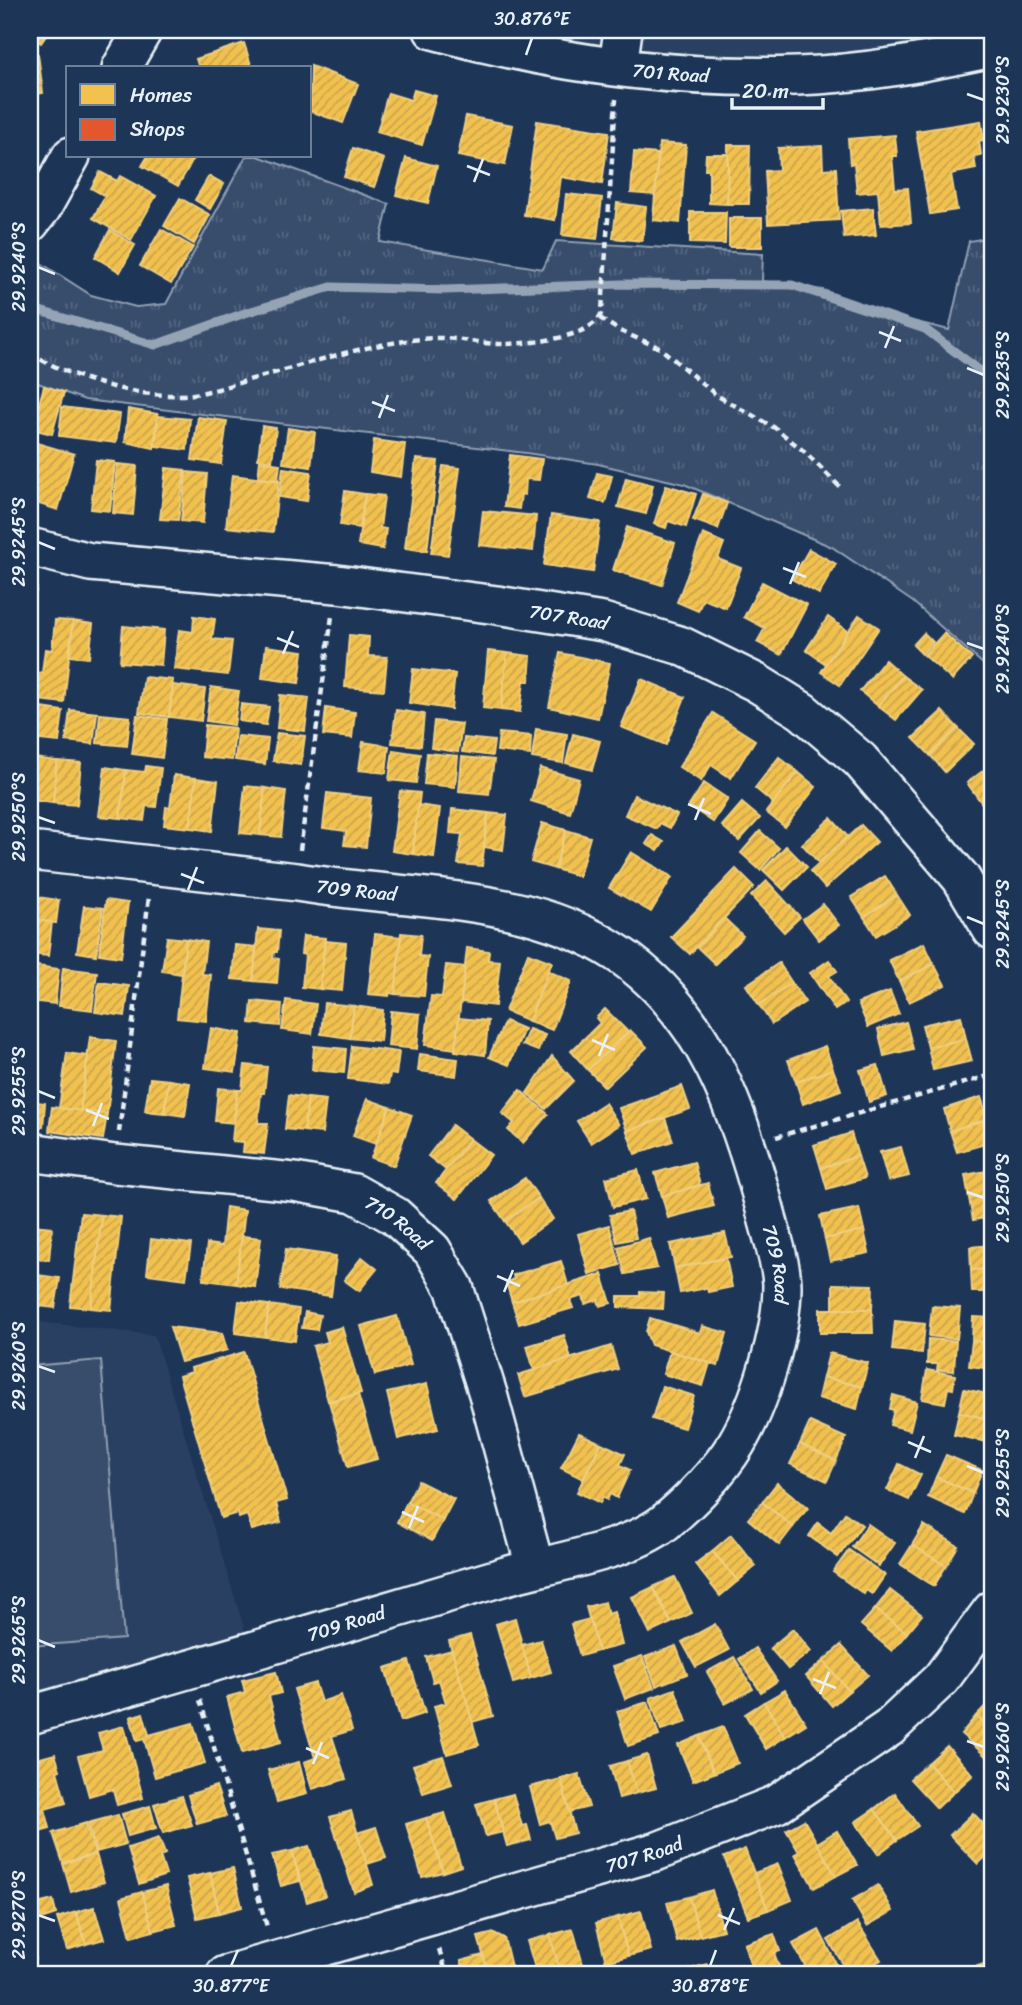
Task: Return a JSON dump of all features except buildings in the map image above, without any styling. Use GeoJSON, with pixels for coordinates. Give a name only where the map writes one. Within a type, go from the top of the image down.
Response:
{"type":"FeatureCollection","features":[{"type":"Feature","properties":{"kind":"street"},"geometry":{"type":"LineString","coordinates":[[122,66],[142,30]]}},
{"type":"Feature","properties":{"kind":"street","name":"701 Road"},"geometry":{"type":"LineString","coordinates":[[433,30],[482,44],[554,59],[686,75],[797,76],[889,67],[992,48]]}},
{"type":"Feature","properties":{"kind":"street"},"geometry":{"type":"LineString","coordinates":[[618,66],[623,30]]}},
{"type":"Feature","properties":{"kind":"street"},"geometry":{"type":"LineString","coordinates":[[30,223],[42,208],[70,158]]}},
{"type":"Feature","properties":{"kind":"street","name":"707 Road"},"geometry":{"type":"LineString","coordinates":[[30,547],[90,562],[337,584],[603,622],[682,646],[757,683],[802,711],[860,760],[961,878],[992,930]]}},
{"type":"Feature","properties":{"kind":"street","name":"709 Road"},"geometry":{"type":"LineString","coordinates":[[30,851],[446,900],[530,915],[577,931],[619,955],[668,995],[702,1041],[748,1144],[782,1282],[776,1338],[750,1416],[735,1447],[701,1488],[662,1525],[622,1546],[536,1567],[30,1715]]}},
{"type":"Feature","properties":{"kind":"street","name":"710 Road"},"geometry":{"type":"LineString","coordinates":[[30,1152],[115,1164],[294,1182],[354,1193],[395,1216],[432,1250],[453,1287],[488,1394],[536,1567]]}},
{"type":"Feature","properties":{"kind":"street","name":"707 Road"},"geometry":{"type":"LineString","coordinates":[[225,1975],[658,1851],[777,1804],[888,1728],[941,1679],[992,1610]]}},
{"type":"Feature","properties":{"kind":"path"},"geometry":{"type":"LineString","coordinates":[[30,355],[77,375],[123,390],[186,395],[374,346],[434,338],[505,344],[544,341],[593,326],[602,311],[618,66]]}},
{"type":"Feature","properties":{"kind":"path"},"geometry":{"type":"LineString","coordinates":[[600,318],[620,331],[660,348],[716,395],[775,428],[805,452],[840,487]]}},
{"type":"Feature","properties":{"kind":"path"},"geometry":{"type":"LineString","coordinates":[[297,882],[309,773],[337,584]]}},
{"type":"Feature","properties":{"kind":"path"},"geometry":{"type":"LineString","coordinates":[[115,1164],[153,866]]}},
{"type":"Feature","properties":{"kind":"path"},"geometry":{"type":"LineString","coordinates":[[748,1144],[992,1075]]}},
{"type":"Feature","properties":{"kind":"path"},"geometry":{"type":"LineString","coordinates":[[191,1669],[248,1868],[278,1960]]}},
{"type":"Feature","properties":{"kind":"shaded area"},"geometry":{"type":"Polygon","coordinates":[[[435,30],[992,30],[992,46],[803,73],[435,30]]]}},
{"type":"Feature","properties":{"kind":"shaded area"},"geometry":{"type":"Polygon","coordinates":[[[30,1321],[154,1335],[251,1650],[30,1714],[30,1321]]]}},
{"type":"Feature","properties":{"kind":"green space"},"geometry":{"type":"Polygon","coordinates":[[[245,158],[263,158],[389,204],[380,242],[543,269],[556,241],[763,254],[762,281],[823,290],[913,321],[949,330],[969,241],[992,237],[992,672],[913,602],[832,547],[684,484],[598,464],[526,453],[85,400],[38,383],[30,376],[30,256],[91,295],[136,307],[166,304],[245,158]]]}},
{"type":"Feature","properties":{"kind":"green space"},"geometry":{"type":"Polygon","coordinates":[[[101,1360],[124,1639],[30,1646],[30,1366],[101,1360]]]}},
{"type":"Feature","properties":{"kind":"waterway"},"geometry":{"type":"LineString","coordinates":[[30,308],[155,345],[245,313],[331,287],[445,290],[622,284],[792,285],[925,329],[987,376]]}},
{"type":"Feature","properties":{"kind":"waterway"},"geometry":{"type":"LineString","coordinates":[[992,320],[987,376],[992,393]]}}]}
